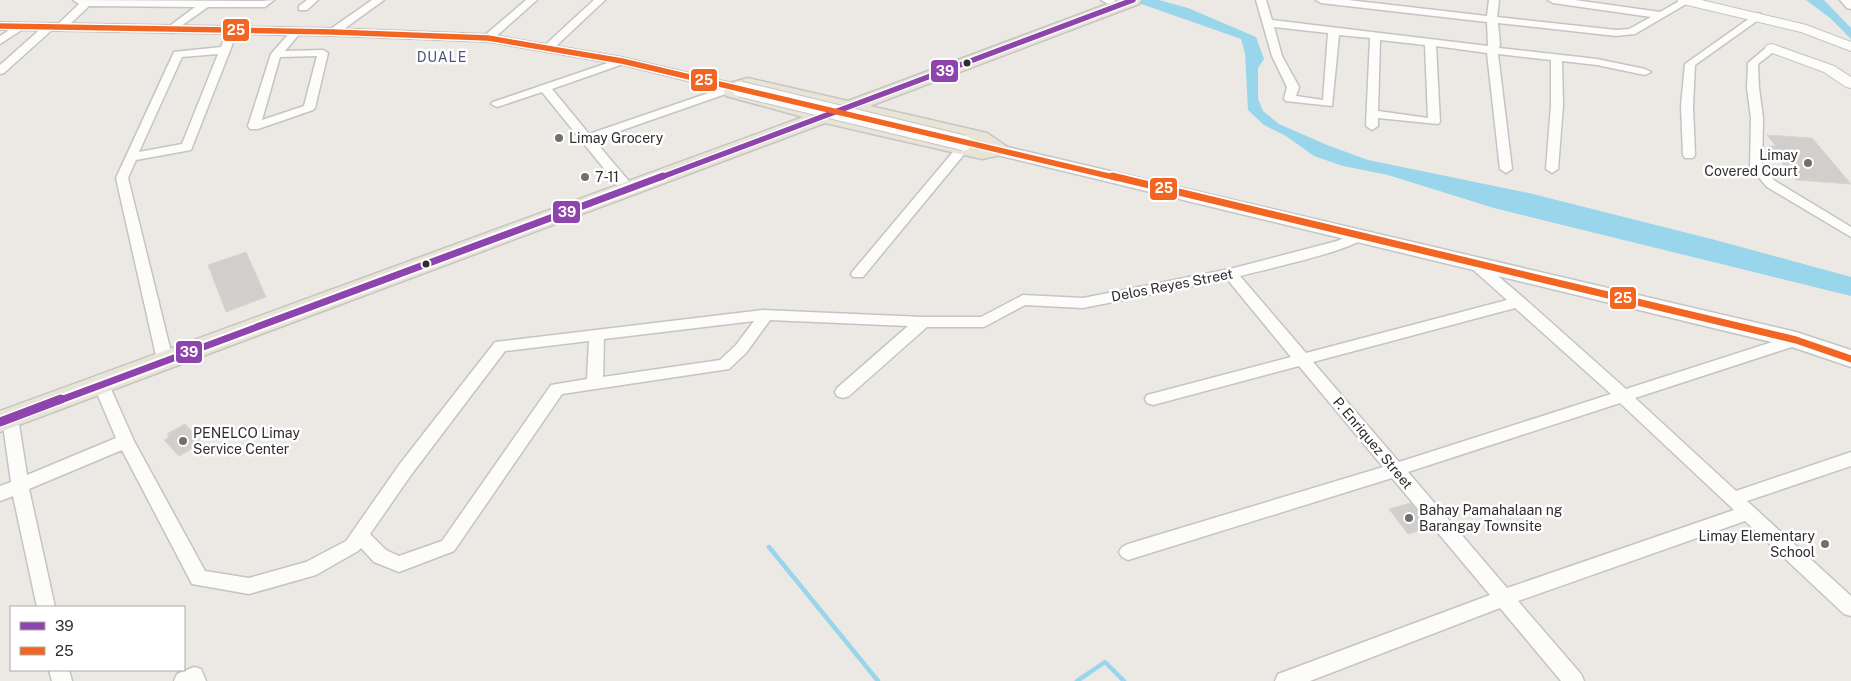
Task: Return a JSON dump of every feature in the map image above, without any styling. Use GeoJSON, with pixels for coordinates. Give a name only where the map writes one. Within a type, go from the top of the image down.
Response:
{"type":"FeatureCollection","features":[{"type":"Feature","properties":{"kind":"main road"},"geometry":{"type":"LineString","coordinates":[[5,420],[824,116],[1122,2]]}},
{"type":"Feature","properties":{"kind":"main road"},"geometry":{"type":"LineString","coordinates":[[999,150],[982,153],[963,146],[824,116],[733,92],[750,84],[980,137],[999,150],[1796,340],[1851,359]]}},
{"type":"Feature","properties":{"kind":"street"},"geometry":{"type":"LineString","coordinates":[[0,70],[55,27],[84,1],[265,4],[269,0]]}},
{"type":"Feature","properties":{"kind":"street"},"geometry":{"type":"LineString","coordinates":[[303,8],[313,0]]}},
{"type":"Feature","properties":{"kind":"street"},"geometry":{"type":"LineString","coordinates":[[332,32],[379,0]]}},
{"type":"Feature","properties":{"kind":"street"},"geometry":{"type":"LineString","coordinates":[[488,38],[532,0]]}},
{"type":"Feature","properties":{"kind":"street"},"geometry":{"type":"LineString","coordinates":[[549,46],[600,0]]}},
{"type":"Feature","properties":{"kind":"street"},"geometry":{"type":"LineString","coordinates":[[1261,0],[1277,56],[1293,87],[1290,99],[1328,104],[1334,30]]}},
{"type":"Feature","properties":{"kind":"street"},"geometry":{"type":"LineString","coordinates":[[1321,0],[1623,32],[1631,32],[1687,0],[1806,29],[1851,48]]}},
{"type":"Feature","properties":{"kind":"street"},"geometry":{"type":"LineString","coordinates":[[1494,0],[1492,18],[1495,44],[1492,50],[1506,169]]}},
{"type":"Feature","properties":{"kind":"street"},"geometry":{"type":"LineString","coordinates":[[1553,0],[1662,15]]}},
{"type":"Feature","properties":{"kind":"street"},"geometry":{"type":"LineString","coordinates":[[1845,0],[1851,6]]}},
{"type":"Feature","properties":{"kind":"street"},"geometry":{"type":"LineString","coordinates":[[171,30],[209,2]]}},
{"type":"Feature","properties":{"kind":"street"},"geometry":{"type":"LineString","coordinates":[[1689,155],[1687,106],[1690,64],[1757,16]]}},
{"type":"Feature","properties":{"kind":"street"},"geometry":{"type":"LineString","coordinates":[[1268,23],[1597,62],[1646,72]]}},
{"type":"Feature","properties":{"kind":"street"},"geometry":{"type":"LineString","coordinates":[[0,26],[332,32],[488,38],[549,46],[622,61],[963,146],[858,274]]}},
{"type":"Feature","properties":{"kind":"street"},"geometry":{"type":"LineString","coordinates":[[0,41],[19,27]]}},
{"type":"Feature","properties":{"kind":"street"},"geometry":{"type":"LineString","coordinates":[[1806,29],[1787,37],[1753,63],[1753,88],[1757,118],[1756,167],[1771,184],[1851,233]]}},
{"type":"Feature","properties":{"kind":"street"},"geometry":{"type":"LineString","coordinates":[[131,157],[187,147],[233,30]]}},
{"type":"Feature","properties":{"kind":"street"},"geometry":{"type":"LineString","coordinates":[[276,54],[322,53],[309,108],[254,126],[276,54],[296,32]]}},
{"type":"Feature","properties":{"kind":"street"},"geometry":{"type":"LineString","coordinates":[[1375,37],[1372,120],[1434,122],[1430,43]]}},
{"type":"Feature","properties":{"kind":"street"},"geometry":{"type":"LineString","coordinates":[[1772,48],[1829,69],[1851,84]]}},
{"type":"Feature","properties":{"kind":"street"},"geometry":{"type":"LineString","coordinates":[[165,360],[122,178],[178,54],[226,50]]}},
{"type":"Feature","properties":{"kind":"street"},"geometry":{"type":"LineString","coordinates":[[1552,168],[1557,105],[1556,57]]}},
{"type":"Feature","properties":{"kind":"street"},"geometry":{"type":"LineString","coordinates":[[497,104],[622,61]]}},
{"type":"Feature","properties":{"kind":"street"},"geometry":{"type":"LineString","coordinates":[[544,87],[628,189]]}},
{"type":"Feature","properties":{"kind":"street"},"geometry":{"type":"LineString","coordinates":[[586,139],[737,89]]}},
{"type":"Feature","properties":{"kind":"street","name":"Delos Reyes Street"},"geometry":{"type":"LineString","coordinates":[[923,322],[984,322],[1023,300],[1083,303],[1230,274],[1342,244],[1361,235]]}},
{"type":"Feature","properties":{"kind":"street"},"geometry":{"type":"LineString","coordinates":[[1474,262],[1623,396],[1851,608]]}},
{"type":"Feature","properties":{"kind":"street","name":"P. Enriquez Street"},"geometry":{"type":"LineString","coordinates":[[1230,274],[1574,681]]}},
{"type":"Feature","properties":{"kind":"street"},"geometry":{"type":"LineString","coordinates":[[1153,399],[1520,302]]}},
{"type":"Feature","properties":{"kind":"street"},"geometry":{"type":"LineString","coordinates":[[101,384],[126,441],[199,578],[249,586],[310,570],[352,546],[404,470],[500,346],[766,315],[923,322]]}},
{"type":"Feature","properties":{"kind":"street"},"geometry":{"type":"LineString","coordinates":[[359,536],[380,556],[399,564],[448,546],[557,389],[724,365],[742,349],[766,315]]}},
{"type":"Feature","properties":{"kind":"street"},"geometry":{"type":"LineString","coordinates":[[843,392],[923,322]]}},
{"type":"Feature","properties":{"kind":"street"},"geometry":{"type":"LineString","coordinates":[[595,383],[597,335]]}},
{"type":"Feature","properties":{"kind":"street"},"geometry":{"type":"LineString","coordinates":[[1128,552],[1395,470],[1796,340]]}},
{"type":"Feature","properties":{"kind":"street"},"geometry":{"type":"LineString","coordinates":[[5,420],[46,606]]}},
{"type":"Feature","properties":{"kind":"street"},"geometry":{"type":"LineString","coordinates":[[0,494],[126,441]]}},
{"type":"Feature","properties":{"kind":"street"},"geometry":{"type":"LineString","coordinates":[[1732,499],[1851,459]]}},
{"type":"Feature","properties":{"kind":"street"},"geometry":{"type":"LineString","coordinates":[[1285,681],[1504,598],[1747,513]]}},
{"type":"Feature","properties":{"kind":"street"},"geometry":{"type":"LineString","coordinates":[[184,681],[194,676],[196,681]]}},
{"type":"Feature","properties":{"kind":"water"},"geometry":{"type":"Polygon","coordinates":[[[1130,0],[1159,0],[1188,8],[1256,37],[1264,59],[1258,68],[1258,99],[1263,111],[1279,124],[1327,145],[1368,160],[1529,193],[1719,241],[1851,277],[1851,296],[1494,208],[1388,175],[1343,166],[1314,156],[1286,136],[1264,125],[1248,110],[1245,53],[1241,39],[1130,0]]]}},
{"type":"Feature","properties":{"kind":"water"},"geometry":{"type":"Polygon","coordinates":[[[1806,0],[1824,0],[1851,28],[1851,39],[1830,18],[1806,0]]]}},
{"type":"Feature","properties":{"kind":"building","name":"Limay Covered Court"},"geometry":{"type":"Polygon","coordinates":[[[1767,135],[1812,138],[1851,184],[1796,180],[1768,146],[1776,146],[1767,135]]]}},
{"type":"Feature","properties":{"kind":"building"},"geometry":{"type":"Polygon","coordinates":[[[246,252],[266,297],[226,312],[208,265],[246,252]]]}},
{"type":"Feature","properties":{"kind":"building","name":"PENELCO Limay Service Center"},"geometry":{"type":"Polygon","coordinates":[[[185,424],[202,443],[179,456],[164,440],[169,437],[167,434],[185,424]]]}},
{"type":"Feature","properties":{"kind":"building","name":"Bahay Pamahalaan ng Barangay Townsite"},"geometry":{"type":"Polygon","coordinates":[[[1410,503],[1430,527],[1408,534],[1389,509],[1410,503]]]}},
{"type":"Feature","properties":{"kind":"waterway"},"geometry":{"type":"LineString","coordinates":[[769,547],[878,681]]}},
{"type":"Feature","properties":{"kind":"waterway"},"geometry":{"type":"LineString","coordinates":[[1077,681],[1105,662],[1124,681]]}},
{"type":"Feature","properties":{"kind":"transit line","name":"39"},"geometry":{"type":"LineString","coordinates":[[0,422],[1133,0]]}},
{"type":"Feature","properties":{"kind":"transit line","name":"25"},"geometry":{"type":"LineString","coordinates":[[0,26],[333,32],[488,38],[549,47],[622,61],[1361,235],[1796,340],[1851,359]]}},
{"type":"Feature","properties":{"kind":"place","name":"Limay Grocery"},"geometry":{"type":"Point","coordinates":[559,138]}},
{"type":"Feature","properties":{"kind":"place","name":"Limay Covered Court"},"geometry":{"type":"Point","coordinates":[1808,163]}},
{"type":"Feature","properties":{"kind":"place","name":"7-11"},"geometry":{"type":"Point","coordinates":[585,177]}},
{"type":"Feature","properties":{"kind":"place","name":"PENELCO Limay Service Center"},"geometry":{"type":"Point","coordinates":[183,441]}},
{"type":"Feature","properties":{"kind":"place","name":"Bahay Pamahalaan ng Barangay Townsite"},"geometry":{"type":"Point","coordinates":[1409,518]}},
{"type":"Feature","properties":{"kind":"place","name":"Limay Elementary School"},"geometry":{"type":"Point","coordinates":[1825,544]}},
{"type":"Feature","properties":{"kind":"district","name":"DUALE"},"geometry":{"type":"Point","coordinates":[442,57]}}]}
